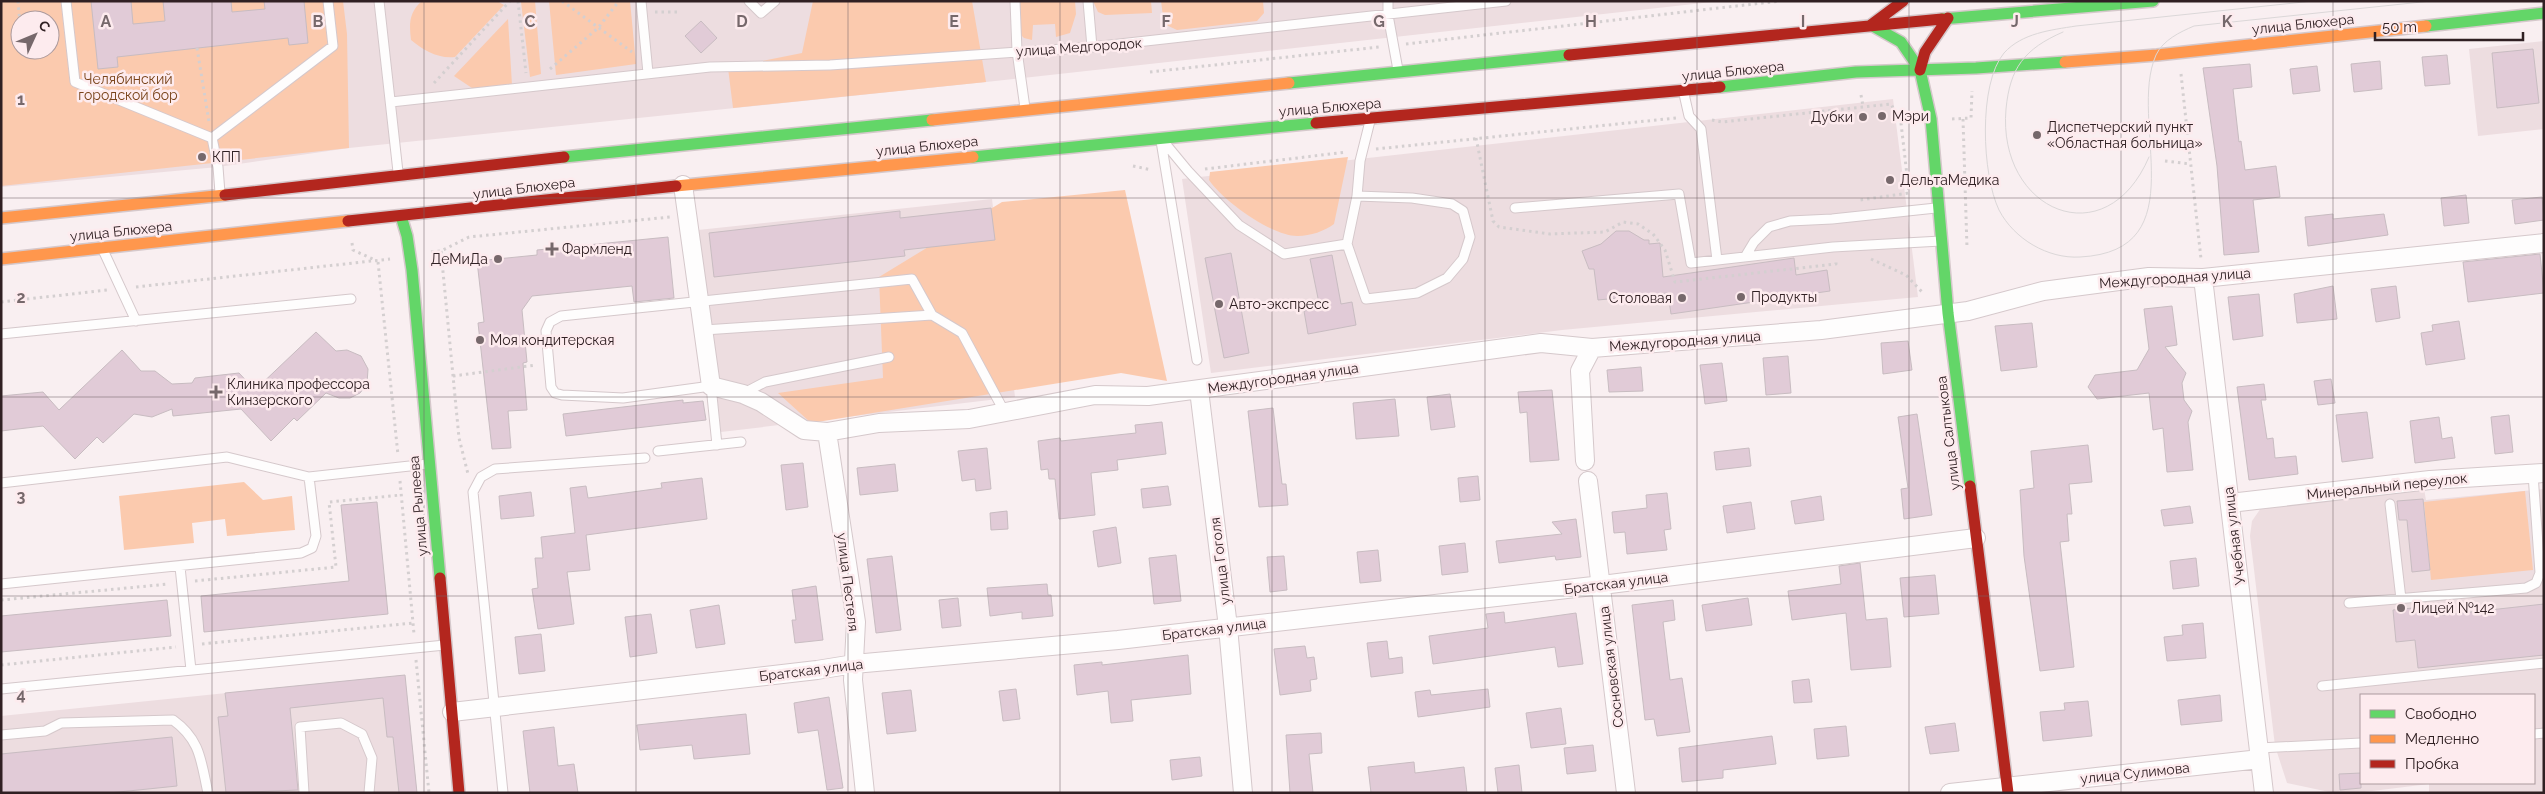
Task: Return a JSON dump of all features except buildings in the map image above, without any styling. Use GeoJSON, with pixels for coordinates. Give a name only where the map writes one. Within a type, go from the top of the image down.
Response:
{"type":"FeatureCollection","features":[{"type":"Feature","properties":{"kind":"main road"},"geometry":{"type":"LineString","coordinates":[[1872,25],[1903,1]]}},
{"type":"Feature","properties":{"kind":"main road"},"geometry":{"type":"LineString","coordinates":[[1948,18],[2153,1]]}},
{"type":"Feature","properties":{"kind":"main road"},"geometry":{"type":"LineString","coordinates":[[1920,70],[1925,52],[1948,18],[1959,7]]}},
{"type":"Feature","properties":{"kind":"main road","name":"улица Блюхера"},"geometry":{"type":"LineString","coordinates":[[1,259],[683,185],[1161,138],[1683,92],[1856,72],[1976,68],[2157,55],[2544,13]]}},
{"type":"Feature","properties":{"kind":"main road","name":"улица Блюхера"},"geometry":{"type":"LineString","coordinates":[[1,218],[398,174],[1853,26],[1948,18]]}},
{"type":"Feature","properties":{"kind":"main road","name":"улица Салтыкова"},"geometry":{"type":"LineString","coordinates":[[1872,25],[1892,33],[1905,44],[1920,70],[1931,120],[1948,313],[2007,790]]}},
{"type":"Feature","properties":{"kind":"main road","name":"улица Рылеева"},"geometry":{"type":"LineString","coordinates":[[398,174],[401,216],[410,254],[460,793]]}},
{"type":"Feature","properties":{"kind":"street"},"geometry":{"type":"LineString","coordinates":[[683,185],[711,386]]}},
{"type":"Feature","properties":{"kind":"street","name":"Междугородная улица"},"geometry":{"type":"LineString","coordinates":[[711,386],[743,394],[761,402],[804,430],[827,432],[879,423],[969,419],[1095,395],[1148,396],[1541,343],[1592,348],[1821,330],[1968,311],[2044,291],[2149,277],[2202,278],[2544,243]]}},
{"type":"Feature","properties":{"kind":"street","name":"Учебная улица"},"geometry":{"type":"LineString","coordinates":[[2202,278],[2264,793]]}},
{"type":"Feature","properties":{"kind":"street"},"geometry":{"type":"LineString","coordinates":[[1586,461],[1580,371],[1592,348]]}},
{"type":"Feature","properties":{"kind":"street","name":"улица Гоголя"},"geometry":{"type":"LineString","coordinates":[[1199,390],[1228,627],[1244,793]]}},
{"type":"Feature","properties":{"kind":"street","name":"улица Пестеля"},"geometry":{"type":"LineString","coordinates":[[827,432],[856,622],[853,680],[865,793]]}},
{"type":"Feature","properties":{"kind":"street","name":"Минеральный переулок"},"geometry":{"type":"LineString","coordinates":[[2230,503],[2430,480],[2538,473]]}},
{"type":"Feature","properties":{"kind":"street","name":"Сосновская улица"},"geometry":{"type":"LineString","coordinates":[[1588,481],[1626,793]]}},
{"type":"Feature","properties":{"kind":"street","name":"Братская улица"},"geometry":{"type":"LineString","coordinates":[[452,712],[817,670],[854,664],[1118,640],[1602,584],[1976,538]]}},
{"type":"Feature","properties":{"kind":"street","name":"улица Сулимова"},"geometry":{"type":"LineString","coordinates":[[1950,793],[2007,790],[2260,754]]}},
{"type":"Feature","properties":{"kind":"lane"},"geometry":{"type":"LineString","coordinates":[[66,1],[75,82],[212,138]]}},
{"type":"Feature","properties":{"kind":"lane"},"geometry":{"type":"LineString","coordinates":[[212,138],[333,46],[328,1]]}},
{"type":"Feature","properties":{"kind":"lane"},"geometry":{"type":"LineString","coordinates":[[379,1],[392,102],[398,174]]}},
{"type":"Feature","properties":{"kind":"lane"},"geometry":{"type":"LineString","coordinates":[[641,1],[648,73]]}},
{"type":"Feature","properties":{"kind":"lane"},"geometry":{"type":"LineString","coordinates":[[749,1],[761,13],[775,1]]}},
{"type":"Feature","properties":{"kind":"lane"},"geometry":{"type":"LineString","coordinates":[[1015,1],[1017,52],[1026,111]]}},
{"type":"Feature","properties":{"kind":"lane"},"geometry":{"type":"LineString","coordinates":[[1088,1],[1092,47]]}},
{"type":"Feature","properties":{"kind":"lane"},"geometry":{"type":"LineString","coordinates":[[1388,1],[1388,16],[1398,73]]}},
{"type":"Feature","properties":{"kind":"lane","name":"улица Медгородок"},"geometry":{"type":"LineString","coordinates":[[392,102],[710,67],[830,66],[1092,47],[1388,16],[1506,1]]}},
{"type":"Feature","properties":{"kind":"lane"},"geometry":{"type":"LineString","coordinates":[[1683,92],[1689,116],[1701,129],[1717,260]]}},
{"type":"Feature","properties":{"kind":"lane"},"geometry":{"type":"LineString","coordinates":[[1357,196],[1412,198],[1452,204],[1463,211],[1470,237],[1463,259],[1446,278],[1417,293],[1366,299],[1347,244],[1357,196],[1360,161],[1371,118]]}},
{"type":"Feature","properties":{"kind":"lane"},"geometry":{"type":"LineString","coordinates":[[212,138],[218,166],[220,195]]}},
{"type":"Feature","properties":{"kind":"lane"},"geometry":{"type":"LineString","coordinates":[[1161,138],[1188,171],[1239,225],[1284,254],[1347,244]]}},
{"type":"Feature","properties":{"kind":"lane"},"geometry":{"type":"LineString","coordinates":[[1161,138],[1197,360]]}},
{"type":"Feature","properties":{"kind":"lane"},"geometry":{"type":"LineString","coordinates":[[1515,208],[1679,194],[1691,262],[1833,247],[1942,241]]}},
{"type":"Feature","properties":{"kind":"lane"},"geometry":{"type":"LineString","coordinates":[[1745,257],[1754,242],[1769,227],[1790,221],[1832,219],[1939,208]]}},
{"type":"Feature","properties":{"kind":"lane"},"geometry":{"type":"LineString","coordinates":[[102,248],[136,321]]}},
{"type":"Feature","properties":{"kind":"lane"},"geometry":{"type":"LineString","coordinates":[[717,445],[711,386],[623,398],[555,393],[551,387],[548,363],[546,331],[550,322],[561,316],[912,279],[932,315],[962,333],[1004,411]]}},
{"type":"Feature","properties":{"kind":"lane"},"geometry":{"type":"LineString","coordinates":[[1,334],[351,299]]}},
{"type":"Feature","properties":{"kind":"lane"},"geometry":{"type":"LineString","coordinates":[[704,330],[932,315]]}},
{"type":"Feature","properties":{"kind":"lane"},"geometry":{"type":"LineString","coordinates":[[743,394],[765,382],[888,357]]}},
{"type":"Feature","properties":{"kind":"lane"},"geometry":{"type":"LineString","coordinates":[[658,451],[741,442]]}},
{"type":"Feature","properties":{"kind":"lane"},"geometry":{"type":"LineString","coordinates":[[1,483],[227,457],[309,476],[429,464]]}},
{"type":"Feature","properties":{"kind":"lane"},"geometry":{"type":"LineString","coordinates":[[503,793],[493,708],[473,492],[481,478],[495,470],[645,458]]}},
{"type":"Feature","properties":{"kind":"lane"},"geometry":{"type":"LineString","coordinates":[[2349,603],[2526,588],[2536,584],[2540,573],[2538,473]]}},
{"type":"Feature","properties":{"kind":"lane"},"geometry":{"type":"LineString","coordinates":[[1,584],[301,553],[312,548],[316,536],[309,476]]}},
{"type":"Feature","properties":{"kind":"lane"},"geometry":{"type":"LineString","coordinates":[[2390,504],[2401,599]]}},
{"type":"Feature","properties":{"kind":"lane"},"geometry":{"type":"LineString","coordinates":[[180,567],[191,670]]}},
{"type":"Feature","properties":{"kind":"lane"},"geometry":{"type":"LineString","coordinates":[[1,688],[445,645]]}},
{"type":"Feature","properties":{"kind":"lane"},"geometry":{"type":"LineString","coordinates":[[2322,686],[2544,663]]}},
{"type":"Feature","properties":{"kind":"lane"},"geometry":{"type":"LineString","coordinates":[[1,735],[46,731],[62,723],[173,720],[188,731],[198,749],[208,793]]}},
{"type":"Feature","properties":{"kind":"lane"},"geometry":{"type":"LineString","coordinates":[[304,793],[300,727],[341,723],[362,734],[372,758],[369,793]]}},
{"type":"Feature","properties":{"kind":"lane"},"geometry":{"type":"LineString","coordinates":[[2260,754],[2360,743]]}},
{"type":"Feature","properties":{"kind":"path"},"geometry":{"type":"LineString","coordinates":[[420,99],[510,1]]}},
{"type":"Feature","properties":{"kind":"path"},"geometry":{"type":"LineString","coordinates":[[518,1],[528,86]]}},
{"type":"Feature","properties":{"kind":"path"},"geometry":{"type":"LineString","coordinates":[[562,1],[647,62]]}},
{"type":"Feature","properties":{"kind":"path"},"geometry":{"type":"LineString","coordinates":[[550,69],[598,28],[619,1]]}},
{"type":"Feature","properties":{"kind":"path"},"geometry":{"type":"LineString","coordinates":[[1149,72],[1780,1]]}},
{"type":"Feature","properties":{"kind":"path"},"geometry":{"type":"LineString","coordinates":[[642,12],[678,12]]}},
{"type":"Feature","properties":{"kind":"path"},"geometry":{"type":"LineString","coordinates":[[198,48],[212,138]]}},
{"type":"Feature","properties":{"kind":"path"},"geometry":{"type":"LineString","coordinates":[[2181,71],[2202,278]]}},
{"type":"Feature","properties":{"kind":"path"},"geometry":{"type":"LineString","coordinates":[[1188,171],[1364,150],[1689,116],[1722,122],[1891,104],[1901,123]]}},
{"type":"Feature","properties":{"kind":"path"},"geometry":{"type":"LineString","coordinates":[[2165,161],[2190,164]]}},
{"type":"Feature","properties":{"kind":"path"},"geometry":{"type":"LineString","coordinates":[[1129,165],[1167,173]]}},
{"type":"Feature","properties":{"kind":"path"},"geometry":{"type":"LineString","coordinates":[[1,302],[378,262],[410,254],[441,251],[469,237],[687,215]]}},
{"type":"Feature","properties":{"kind":"path"},"geometry":{"type":"LineString","coordinates":[[441,251],[459,438],[473,492]]}},
{"type":"Feature","properties":{"kind":"path"},"geometry":{"type":"LineString","coordinates":[[1869,258],[1906,275],[1923,291],[1930,315]]}},
{"type":"Feature","properties":{"kind":"path"},"geometry":{"type":"LineString","coordinates":[[378,262],[429,793]]}},
{"type":"Feature","properties":{"kind":"path"},"geometry":{"type":"LineString","coordinates":[[1836,264],[1845,262]]}},
{"type":"Feature","properties":{"kind":"path"},"geometry":{"type":"LineString","coordinates":[[453,376],[548,363]]}},
{"type":"Feature","properties":{"kind":"path"},"geometry":{"type":"LineString","coordinates":[[1,600],[182,583]]}},
{"type":"Feature","properties":{"kind":"path"},"geometry":{"type":"LineString","coordinates":[[1,665],[413,622]]}},
{"type":"Feature","properties":{"kind":"shaded area"},"geometry":{"type":"Polygon","coordinates":[[[1,1],[1721,1],[986,82],[349,148],[218,167],[1,187],[1,1]]]}},
{"type":"Feature","properties":{"kind":"shaded area"},"geometry":{"type":"Polygon","coordinates":[[[2544,41],[2544,129],[2478,136],[2469,49],[2544,41]]]}},
{"type":"Feature","properties":{"kind":"shaded area"},"geometry":{"type":"Polygon","coordinates":[[[1893,99],[1918,297],[1562,330],[1211,373],[1182,179],[1893,99]]]}},
{"type":"Feature","properties":{"kind":"shaded area"},"geometry":{"type":"Polygon","coordinates":[[[992,199],[1015,397],[721,432],[698,230],[992,199]]]}},
{"type":"Feature","properties":{"kind":"shaded area","name":"Лицей №142"},"geometry":{"type":"Polygon","coordinates":[[[2424,489],[2426,500],[2544,489],[2544,793],[2429,793],[2429,784],[2356,793],[2334,793],[2287,783],[2275,746],[2250,536],[2252,521],[2261,508],[2269,504],[2424,489]]]}},
{"type":"Feature","properties":{"kind":"shaded area"},"geometry":{"type":"Polygon","coordinates":[[[405,675],[417,793],[1,793],[1,716],[405,675]]]}},
{"type":"Feature","properties":{"kind":"green space","name":"Челябинский городской бор"},"geometry":{"type":"Polygon","coordinates":[[[1,1],[343,1],[347,34],[349,148],[1,186],[1,1]]]}},
{"type":"Feature","properties":{"kind":"green space"},"geometry":{"type":"Polygon","coordinates":[[[422,1],[497,1],[504,5],[455,57],[443,57],[431,53],[411,40],[412,14],[422,1]]]}},
{"type":"Feature","properties":{"kind":"green space"},"geometry":{"type":"Polygon","coordinates":[[[535,1],[541,74],[530,77],[521,2],[535,1]]]}},
{"type":"Feature","properties":{"kind":"green space"},"geometry":{"type":"Polygon","coordinates":[[[549,1],[630,1],[636,64],[556,75],[549,1]]]}},
{"type":"Feature","properties":{"kind":"green space"},"geometry":{"type":"Polygon","coordinates":[[[813,1],[972,1],[986,82],[733,108],[728,68],[802,53],[813,1]]]}},
{"type":"Feature","properties":{"kind":"green space"},"geometry":{"type":"Polygon","coordinates":[[[1019,1],[1075,1],[1076,14],[1070,33],[1056,37],[1055,24],[1033,25],[1032,40],[1024,38],[1019,33],[1019,1]]]}},
{"type":"Feature","properties":{"kind":"green space"},"geometry":{"type":"Polygon","coordinates":[[[1093,1],[1151,1],[1152,13],[1105,15],[1098,12],[1093,1]]]}},
{"type":"Feature","properties":{"kind":"green space"},"geometry":{"type":"Polygon","coordinates":[[[1161,1],[1263,1],[1264,13],[1257,21],[1177,30],[1164,24],[1161,1]]]}},
{"type":"Feature","properties":{"kind":"green space"},"geometry":{"type":"Polygon","coordinates":[[[508,19],[512,85],[475,90],[454,76],[508,19]]]}},
{"type":"Feature","properties":{"kind":"green space"},"geometry":{"type":"Polygon","coordinates":[[[1348,157],[1334,224],[1322,231],[1307,235],[1288,235],[1262,224],[1236,207],[1209,180],[1210,172],[1348,157]]]}},
{"type":"Feature","properties":{"kind":"green space"},"geometry":{"type":"Polygon","coordinates":[[[1125,190],[1167,381],[1121,373],[811,423],[778,393],[883,378],[879,277],[1002,202],[1125,190]]]}},
{"type":"Feature","properties":{"kind":"green space"},"geometry":{"type":"Polygon","coordinates":[[[244,482],[263,500],[292,496],[295,530],[227,536],[225,519],[192,523],[194,543],[124,550],[119,496],[244,482]]]}},
{"type":"Feature","properties":{"kind":"green space"},"geometry":{"type":"Polygon","coordinates":[[[2525,491],[2533,570],[2431,580],[2424,502],[2525,491]]]}},
{"type":"Feature","properties":{"kind":"tram line"},"geometry":{"type":"LineString","coordinates":[[2313,1],[2076,26],[2037,34],[2011,46],[2004,53],[1996,67],[1990,86],[1985,130],[1986,153],[1993,194],[2005,220],[2013,230],[2033,245],[2044,251],[2068,257],[2080,257],[2116,249],[2138,232],[2148,208],[2151,178],[2148,114],[2149,82],[2159,50],[2172,37],[2183,31],[2194,26],[2431,1]]}},
{"type":"Feature","properties":{"kind":"tram line"},"geometry":{"type":"LineString","coordinates":[[2063,32],[2038,45],[2029,53],[2021,61],[2011,82],[2006,109],[2008,144],[2018,174],[2036,196],[2058,209],[2082,213],[2107,206],[2130,188],[2149,157]]}},
{"type":"Feature","properties":{"kind":"traffic: fast"},"geometry":{"type":"LineString","coordinates":[[1942,19],[2153,1]]}},
{"type":"Feature","properties":{"kind":"traffic: fast"},"geometry":{"type":"LineString","coordinates":[[2426,26],[2544,13]]}},
{"type":"Feature","properties":{"kind":"traffic: fast"},"geometry":{"type":"LineString","coordinates":[[1871,25],[1901,42],[1920,70]]}},
{"type":"Feature","properties":{"kind":"traffic: fast"},"geometry":{"type":"LineString","coordinates":[[1289,83],[1569,55]]}},
{"type":"Feature","properties":{"kind":"traffic: fast"},"geometry":{"type":"LineString","coordinates":[[1720,87],[1856,72],[1976,68],[2065,62]]}},
{"type":"Feature","properties":{"kind":"traffic: fast"},"geometry":{"type":"LineString","coordinates":[[1920,70],[1931,119],[1948,313],[1970,486]]}},
{"type":"Feature","properties":{"kind":"traffic: fast"},"geometry":{"type":"LineString","coordinates":[[564,157],[932,120]]}},
{"type":"Feature","properties":{"kind":"traffic: fast"},"geometry":{"type":"LineString","coordinates":[[973,157],[1316,123]]}},
{"type":"Feature","properties":{"kind":"traffic: fast"},"geometry":{"type":"LineString","coordinates":[[401,216],[407,236],[412,270],[440,578]]}},
{"type":"Feature","properties":{"kind":"traffic: slow"},"geometry":{"type":"LineString","coordinates":[[2065,62],[2157,55],[2426,26]]}},
{"type":"Feature","properties":{"kind":"traffic: slow"},"geometry":{"type":"LineString","coordinates":[[932,120],[1289,83]]}},
{"type":"Feature","properties":{"kind":"traffic: slow"},"geometry":{"type":"LineString","coordinates":[[676,186],[973,157]]}},
{"type":"Feature","properties":{"kind":"traffic: slow"},"geometry":{"type":"LineString","coordinates":[[1,218],[225,195]]}},
{"type":"Feature","properties":{"kind":"traffic: slow"},"geometry":{"type":"LineString","coordinates":[[1,259],[348,221]]}},
{"type":"Feature","properties":{"kind":"traffic: jam"},"geometry":{"type":"LineString","coordinates":[[1871,25],[1903,1]]}},
{"type":"Feature","properties":{"kind":"traffic: jam"},"geometry":{"type":"LineString","coordinates":[[1920,70],[1925,52],[1948,18]]}},
{"type":"Feature","properties":{"kind":"traffic: jam"},"geometry":{"type":"LineString","coordinates":[[1569,55],[1942,19]]}},
{"type":"Feature","properties":{"kind":"traffic: jam"},"geometry":{"type":"LineString","coordinates":[[1316,123],[1720,87]]}},
{"type":"Feature","properties":{"kind":"traffic: jam"},"geometry":{"type":"LineString","coordinates":[[225,195],[564,157]]}},
{"type":"Feature","properties":{"kind":"traffic: jam"},"geometry":{"type":"LineString","coordinates":[[348,221],[676,186]]}},
{"type":"Feature","properties":{"kind":"traffic: jam"},"geometry":{"type":"LineString","coordinates":[[1970,486],[2008,793]]}},
{"type":"Feature","properties":{"kind":"traffic: jam"},"geometry":{"type":"LineString","coordinates":[[440,578],[459,793]]}},
{"type":"Feature","properties":{"kind":"place","name":"Мэри"},"geometry":{"type":"Point","coordinates":[1882,116]}},
{"type":"Feature","properties":{"kind":"place","name":"Дубки"},"geometry":{"type":"Point","coordinates":[1863,117]}},
{"type":"Feature","properties":{"kind":"place","name":"Диспетчерский пункт «Областная больница»"},"geometry":{"type":"Point","coordinates":[2037,135]}},
{"type":"Feature","properties":{"kind":"place","name":"КПП"},"geometry":{"type":"Point","coordinates":[202,157]}},
{"type":"Feature","properties":{"kind":"place","name":"ДельтаМедика"},"geometry":{"type":"Point","coordinates":[1890,180]}},
{"type":"Feature","properties":{"kind":"place","name":"Фармленд"},"geometry":{"type":"Point","coordinates":[552,249]}},
{"type":"Feature","properties":{"kind":"place","name":"ДеМиДа"},"geometry":{"type":"Point","coordinates":[498,259]}},
{"type":"Feature","properties":{"kind":"place","name":"Продукты"},"geometry":{"type":"Point","coordinates":[1741,297]}},
{"type":"Feature","properties":{"kind":"place","name":"Столовая"},"geometry":{"type":"Point","coordinates":[1682,298]}},
{"type":"Feature","properties":{"kind":"place","name":"Авто-экспресс"},"geometry":{"type":"Point","coordinates":[1219,304]}},
{"type":"Feature","properties":{"kind":"place","name":"Моя кондитерская"},"geometry":{"type":"Point","coordinates":[480,340]}},
{"type":"Feature","properties":{"kind":"place","name":"Клиника профессора Кинзерского"},"geometry":{"type":"Point","coordinates":[216,392]}},
{"type":"Feature","properties":{"kind":"place","name":"Лицей №142"},"geometry":{"type":"Point","coordinates":[2401,608]}}]}
